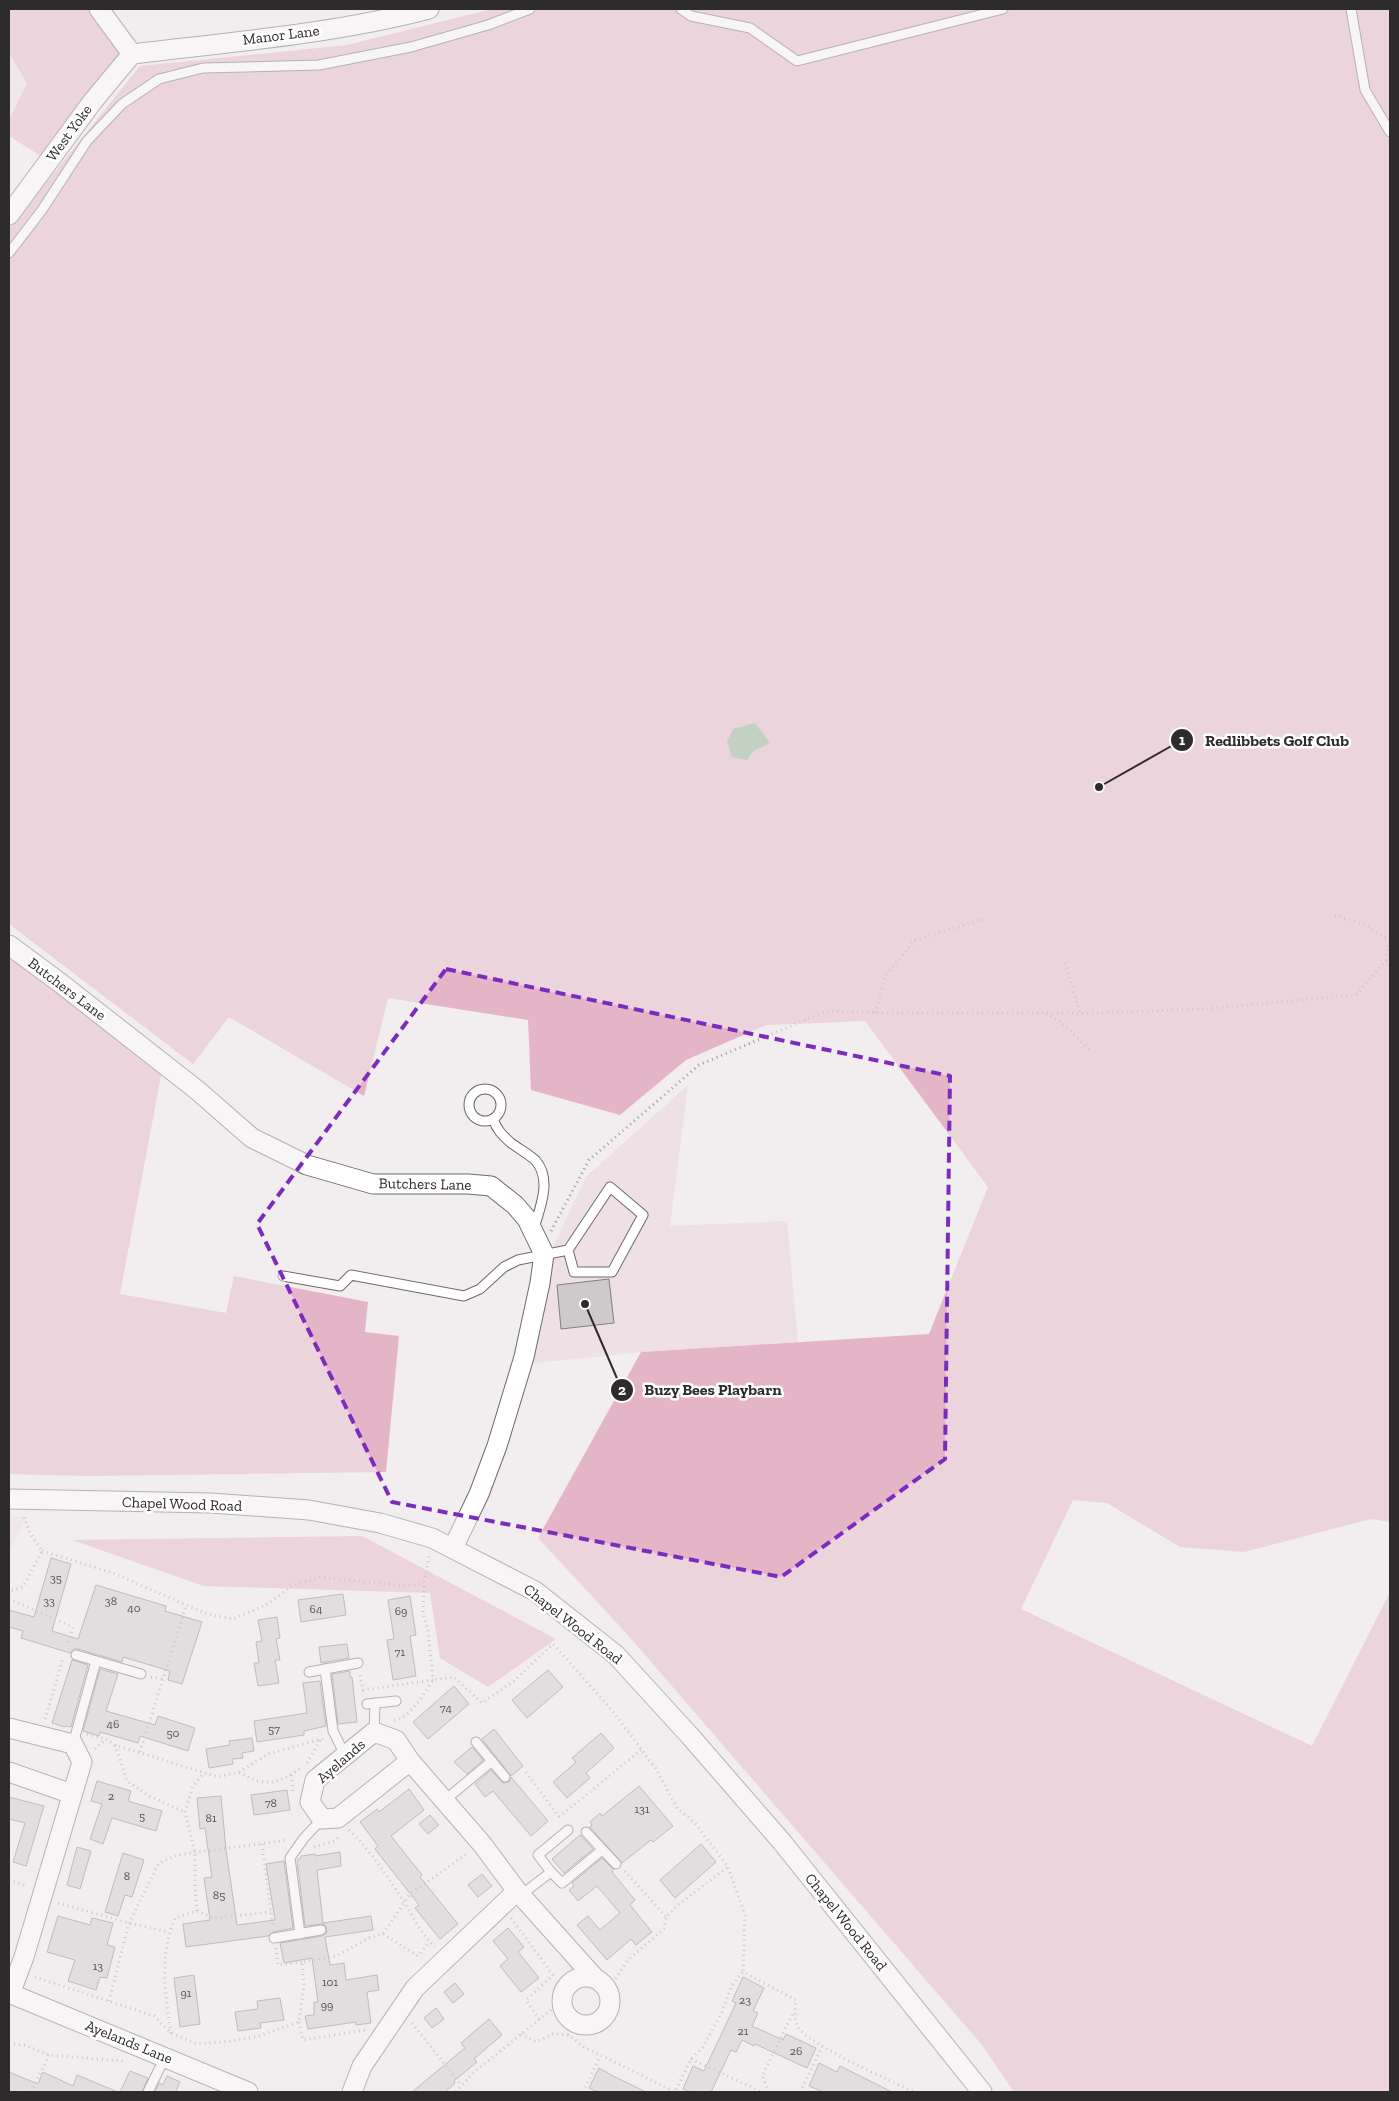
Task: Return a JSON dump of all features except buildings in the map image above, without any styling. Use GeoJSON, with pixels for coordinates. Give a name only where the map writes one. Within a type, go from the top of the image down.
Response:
{"type":"FeatureCollection","features":[{"type":"Feature","properties":{"kind":"street"},"geometry":{"type":"LineString","coordinates":[[99,9],[132,54]]}},
{"type":"Feature","properties":{"kind":"street","name":"Manor Lane"},"geometry":{"type":"LineString","coordinates":[[132,54],[307,32],[386,20],[430,9]]}},
{"type":"Feature","properties":{"kind":"street","name":"West Yoke"},"geometry":{"type":"LineString","coordinates":[[9,214],[92,101],[132,54]]}},
{"type":"Feature","properties":{"kind":"street","name":"Butchers Lane"},"geometry":{"type":"LineString","coordinates":[[9,945],[60,982],[174,1072],[252,1138],[307,1165],[373,1184],[468,1184],[491,1186],[515,1205],[527,1219],[539,1244]]}},
{"type":"Feature","properties":{"kind":"street"},"geometry":{"type":"LineString","coordinates":[[453,1548],[479,1494],[497,1446],[524,1357],[540,1283],[539,1244]]}},
{"type":"Feature","properties":{"kind":"street","name":"Chapel Wood Road"},"geometry":{"type":"LineString","coordinates":[[12,1500],[211,1503],[309,1510],[380,1523],[432,1538],[535,1591],[616,1655],[782,1842],[982,2092]]}},
{"type":"Feature","properties":{"kind":"street"},"geometry":{"type":"LineString","coordinates":[[9,1728],[40,1736],[74,1737],[82,1762],[19,1972],[10,1994]]}},
{"type":"Feature","properties":{"kind":"street","name":"Ayelands"},"geometry":{"type":"LineString","coordinates":[[322,1819],[310,1802],[315,1780],[374,1732],[396,1740],[410,1761],[482,1844],[519,1893],[594,1978],[602,1982],[609,1990]]}},
{"type":"Feature","properties":{"kind":"street"},"geometry":{"type":"LineString","coordinates":[[322,1819],[338,1818],[410,1761]]}},
{"type":"Feature","properties":{"kind":"street"},"geometry":{"type":"LineString","coordinates":[[9,1772],[72,1794]]}},
{"type":"Feature","properties":{"kind":"street"},"geometry":{"type":"LineString","coordinates":[[352,2092],[362,2066],[415,1988],[502,1906],[519,1893]]}},
{"type":"Feature","properties":{"kind":"street"},"geometry":{"type":"LineString","coordinates":[[594,1978],[586,1976],[574,1980],[567,1985],[562,2002],[572,2030],[592,2025],[605,2017],[610,2010],[609,1990]]}},
{"type":"Feature","properties":{"kind":"street","name":"Ayelands Lane"},"geometry":{"type":"LineString","coordinates":[[10,1994],[248,2092]]}},
{"type":"Feature","properties":{"kind":"lane"},"geometry":{"type":"LineString","coordinates":[[9,253],[42,210],[87,141],[122,104],[159,79],[203,68],[328,64],[411,47],[488,25],[530,9]]}},
{"type":"Feature","properties":{"kind":"lane"},"geometry":{"type":"LineString","coordinates":[[681,9],[691,16],[750,28],[797,61],[1003,9]]}},
{"type":"Feature","properties":{"kind":"lane"},"geometry":{"type":"LineString","coordinates":[[1351,9],[1365,90],[1390,132]]}},
{"type":"Feature","properties":{"kind":"lane"},"geometry":{"type":"LineString","coordinates":[[283,1276],[340,1286],[351,1275],[464,1296],[480,1289],[504,1267],[518,1260],[539,1244],[544,1189],[537,1162],[501,1134],[496,1128],[493,1118]]}},
{"type":"Feature","properties":{"kind":"lane"},"geometry":{"type":"LineString","coordinates":[[610,1187],[642,1215],[612,1272],[574,1272],[568,1250],[610,1187]]}},
{"type":"Feature","properties":{"kind":"lane"},"geometry":{"type":"LineString","coordinates":[[539,1244],[568,1250]]}},
{"type":"Feature","properties":{"kind":"lane"},"geometry":{"type":"LineString","coordinates":[[76,1655],[141,1674]]}},
{"type":"Feature","properties":{"kind":"lane"},"geometry":{"type":"LineString","coordinates":[[74,1737],[96,1661]]}},
{"type":"Feature","properties":{"kind":"lane"},"geometry":{"type":"LineString","coordinates":[[309,1672],[358,1663]]}},
{"type":"Feature","properties":{"kind":"lane"},"geometry":{"type":"LineString","coordinates":[[325,1669],[333,1731],[345,1755]]}},
{"type":"Feature","properties":{"kind":"lane"},"geometry":{"type":"LineString","coordinates":[[374,1732],[371,1704],[396,1701]]}},
{"type":"Feature","properties":{"kind":"lane"},"geometry":{"type":"LineString","coordinates":[[476,1742],[504,1776]]}},
{"type":"Feature","properties":{"kind":"lane"},"geometry":{"type":"LineString","coordinates":[[445,1800],[492,1761]]}},
{"type":"Feature","properties":{"kind":"lane"},"geometry":{"type":"LineString","coordinates":[[300,1934],[290,1858],[322,1819]]}},
{"type":"Feature","properties":{"kind":"lane"},"geometry":{"type":"LineString","coordinates":[[568,1830],[538,1855],[562,1883],[602,1850]]}},
{"type":"Feature","properties":{"kind":"lane"},"geometry":{"type":"LineString","coordinates":[[586,1832],[616,1864]]}},
{"type":"Feature","properties":{"kind":"lane"},"geometry":{"type":"LineString","coordinates":[[519,1893],[551,1872]]}},
{"type":"Feature","properties":{"kind":"lane"},"geometry":{"type":"LineString","coordinates":[[274,1938],[320,1930]]}},
{"type":"Feature","properties":{"kind":"lane"},"geometry":{"type":"LineString","coordinates":[[148,2092],[165,2057]]}},
{"type":"Feature","properties":{"kind":"path"},"geometry":{"type":"LineString","coordinates":[[539,1244],[589,1160],[699,1064],[826,1011],[875,1013],[1080,1013],[1203,1009],[1356,995],[1386,960],[1390,938],[1366,925],[1335,915]]}},
{"type":"Feature","properties":{"kind":"path"},"geometry":{"type":"LineString","coordinates":[[875,1013],[886,975],[915,940],[984,919]]}},
{"type":"Feature","properties":{"kind":"path"},"geometry":{"type":"LineString","coordinates":[[1386,960],[1390,966]]}},
{"type":"Feature","properties":{"kind":"path"},"geometry":{"type":"LineString","coordinates":[[1065,963],[1080,1013]]}},
{"type":"Feature","properties":{"kind":"path"},"geometry":{"type":"LineString","coordinates":[[1044,1013],[1061,1022],[1090,1050]]}},
{"type":"Feature","properties":{"kind":"path"},"geometry":{"type":"LineString","coordinates":[[12,1500],[42,1551],[112,1573],[207,1614],[233,1619],[266,1605],[292,1586],[320,1577],[404,1586],[424,1584]]}},
{"type":"Feature","properties":{"kind":"path"},"geometry":{"type":"LineString","coordinates":[[432,1538],[424,1584],[423,1612],[428,1630],[433,1680]]}},
{"type":"Feature","properties":{"kind":"path"},"geometry":{"type":"LineString","coordinates":[[9,1594],[10,1591],[23,1587],[42,1551]]}},
{"type":"Feature","properties":{"kind":"path"},"geometry":{"type":"LineString","coordinates":[[9,1599],[73,1627],[40,1736]]}},
{"type":"Feature","properties":{"kind":"path"},"geometry":{"type":"LineString","coordinates":[[140,1752],[186,1606]]}},
{"type":"Feature","properties":{"kind":"path"},"geometry":{"type":"LineString","coordinates":[[358,1663],[363,1690],[454,1677],[482,1702],[514,1681],[553,1644],[615,1714],[656,1769],[677,1808],[695,1823],[728,1867],[745,1915],[743,1972],[732,1985],[722,2012],[703,2047],[691,2059],[675,2092],[584,2048],[572,2030],[553,2034],[536,2042],[521,2034]]}},
{"type":"Feature","properties":{"kind":"path"},"geometry":{"type":"LineString","coordinates":[[74,1737],[106,1739],[115,1745],[218,1777],[240,1772],[268,1754],[321,1739],[345,1755]]}},
{"type":"Feature","properties":{"kind":"path"},"geometry":{"type":"LineString","coordinates":[[82,1762],[106,1739]]}},
{"type":"Feature","properties":{"kind":"path"},"geometry":{"type":"LineString","coordinates":[[240,1772],[254,1781],[271,1782],[288,1776],[306,1765],[321,1739]]}},
{"type":"Feature","properties":{"kind":"path"},"geometry":{"type":"LineString","coordinates":[[115,1745],[127,1781],[150,1796],[185,1812]]}},
{"type":"Feature","properties":{"kind":"path"},"geometry":{"type":"LineString","coordinates":[[559,1817],[641,1750]]}},
{"type":"Feature","properties":{"kind":"path"},"geometry":{"type":"LineString","coordinates":[[526,1772],[568,1830]]}},
{"type":"Feature","properties":{"kind":"path"},"geometry":{"type":"LineString","coordinates":[[197,1911],[195,1853],[185,1812],[193,1786],[204,1773]]}},
{"type":"Feature","properties":{"kind":"path"},"geometry":{"type":"LineString","coordinates":[[109,2001],[129,1923],[159,1863],[177,1855],[262,1844],[303,1840],[315,1847],[334,1841],[348,1829],[364,1844],[405,1903],[428,1942],[447,1958]]}},
{"type":"Feature","properties":{"kind":"path"},"geometry":{"type":"LineString","coordinates":[[262,1844],[278,1965],[336,1956],[369,1938],[384,1934],[410,1894],[482,1844]]}},
{"type":"Feature","properties":{"kind":"path"},"geometry":{"type":"LineString","coordinates":[[616,1864],[666,1917]]}},
{"type":"Feature","properties":{"kind":"path"},"geometry":{"type":"LineString","coordinates":[[609,1990],[627,1961],[665,1928],[666,1917],[679,1904],[728,1867]]}},
{"type":"Feature","properties":{"kind":"path"},"geometry":{"type":"LineString","coordinates":[[41,1898],[129,1923],[169,1932]]}},
{"type":"Feature","properties":{"kind":"path"},"geometry":{"type":"LineString","coordinates":[[502,1906],[553,1975],[526,2000],[539,2019]]}},
{"type":"Feature","properties":{"kind":"path"},"geometry":{"type":"LineString","coordinates":[[171,2033],[165,1994],[166,1945],[175,1918],[197,1911],[214,1918],[271,1912]]}},
{"type":"Feature","properties":{"kind":"path"},"geometry":{"type":"LineString","coordinates":[[384,1934],[418,1956],[428,1942]]}},
{"type":"Feature","properties":{"kind":"path"},"geometry":{"type":"LineString","coordinates":[[302,1962],[304,1984],[299,2022],[303,2040],[394,2019],[412,2024],[461,2085]]}},
{"type":"Feature","properties":{"kind":"path"},"geometry":{"type":"LineString","coordinates":[[19,1972],[154,2016],[171,2033],[197,2044],[259,2036],[299,2022]]}},
{"type":"Feature","properties":{"kind":"path"},"geometry":{"type":"LineString","coordinates":[[743,1972],[796,2000],[794,2010],[762,2076],[769,2092]]}},
{"type":"Feature","properties":{"kind":"path"},"geometry":{"type":"LineString","coordinates":[[456,2092],[472,2074],[562,2002]]}},
{"type":"Feature","properties":{"kind":"path"},"geometry":{"type":"LineString","coordinates":[[794,2010],[798,2028],[822,2047],[914,2092]]}},
{"type":"Feature","properties":{"kind":"path"},"geometry":{"type":"LineString","coordinates":[[9,2044],[25,2045],[49,2055],[126,2061]]}},
{"type":"Feature","properties":{"kind":"path"},"geometry":{"type":"LineString","coordinates":[[800,2092],[822,2047]]}},
{"type":"Feature","properties":{"kind":"path"},"geometry":{"type":"LineString","coordinates":[[32,2092],[49,2055]]}},
{"type":"Feature","properties":{"kind":"path"},"geometry":{"type":"LineString","coordinates":[[583,2092],[600,2056]]}},
{"type":"Feature","properties":{"kind":"path"},"geometry":{"type":"LineString","coordinates":[[691,2059],[762,2092]]}},
{"type":"Feature","properties":{"kind":"highlighted area"},"geometry":{"type":"Polygon","coordinates":[[[446,969],[950,1076],[945,1459],[781,1577],[392,1502],[257,1224],[446,969]]]}},
{"type":"Feature","properties":{"kind":"shaded area"},"geometry":{"type":"Polygon","coordinates":[[[9,9],[91,9],[115,38],[122,57],[41,156],[9,136],[9,120],[27,83],[9,53],[9,9]]]}},
{"type":"Feature","properties":{"kind":"shaded area"},"geometry":{"type":"Polygon","coordinates":[[[492,9],[1390,9],[1390,1522],[1371,1519],[1244,1552],[1180,1547],[1107,1503],[1073,1500],[1021,1609],[1312,1746],[1390,1592],[1390,2092],[1014,2092],[982,2045],[627,1634],[538,1538],[641,1352],[929,1334],[988,1187],[865,1021],[766,1025],[686,1060],[620,1115],[531,1090],[528,1020],[388,998],[364,1096],[229,1017],[193,1064],[9,924],[9,229],[140,66],[347,45],[492,9]],[[755,723],[754,751],[770,743],[755,723]]]}},
{"type":"Feature","properties":{"kind":"shaded area"},"geometry":{"type":"Polygon","coordinates":[[[9,53],[27,83],[9,120],[9,53]]]}},
{"type":"Feature","properties":{"kind":"shaded area"},"geometry":{"type":"Polygon","coordinates":[[[755,723],[770,743],[754,751],[747,760],[732,757],[727,741],[733,729],[755,723]]]}},
{"type":"Feature","properties":{"kind":"shaded area"},"geometry":{"type":"Polygon","coordinates":[[[9,958],[163,1065],[120,1294],[226,1313],[234,1276],[368,1302],[365,1332],[399,1336],[386,1472],[88,1476],[9,1474],[9,958]]]}},
{"type":"Feature","properties":{"kind":"shaded area"},"geometry":{"type":"Polygon","coordinates":[[[688,1085],[670,1226],[787,1221],[798,1342],[641,1352],[528,1364],[553,1247],[586,1177],[688,1085]]]}},
{"type":"Feature","properties":{"kind":"shaded area"},"geometry":{"type":"Polygon","coordinates":[[[9,1516],[27,1517],[9,1552],[9,1516]]]}},
{"type":"Feature","properties":{"kind":"shaded area"},"geometry":{"type":"Polygon","coordinates":[[[362,1536],[556,1639],[488,1687],[440,1658],[430,1593],[204,1586],[72,1540],[362,1536]]]}},
{"type":"Feature","properties":{"kind":"place","name":"Redlibbets Golf Club"},"geometry":{"type":"Point","coordinates":[1099,787]}},
{"type":"Feature","properties":{"kind":"place","name":"Buzy Bees Playbarn"},"geometry":{"type":"Point","coordinates":[585,1304]}}]}
